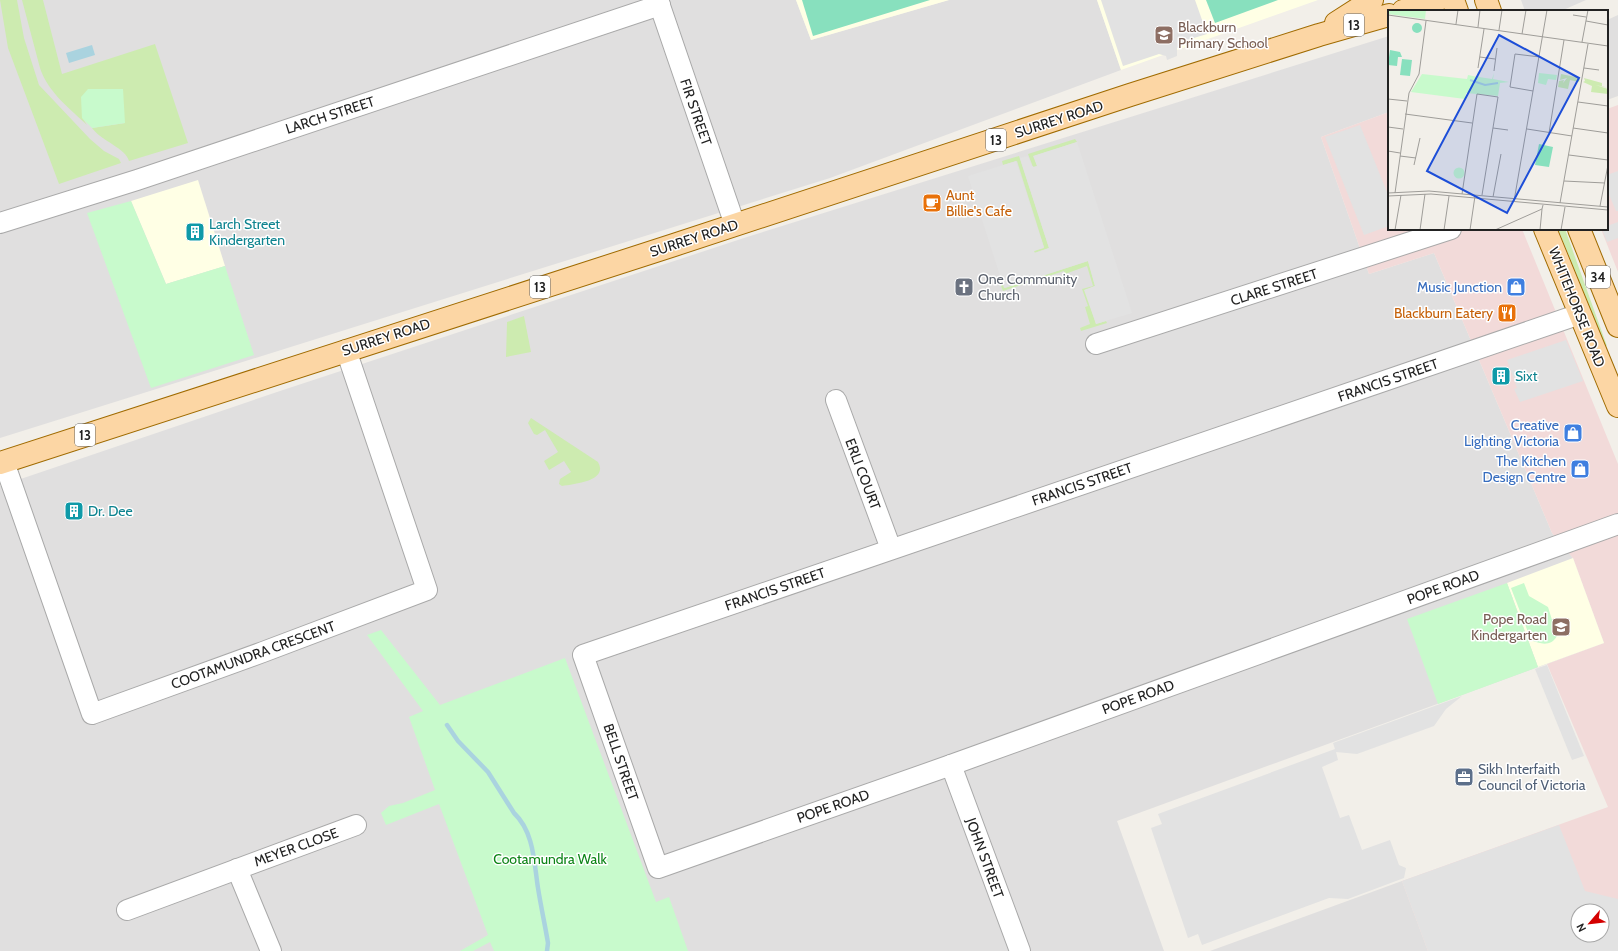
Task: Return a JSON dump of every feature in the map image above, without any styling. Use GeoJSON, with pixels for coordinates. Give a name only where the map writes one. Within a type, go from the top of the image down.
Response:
{"type":"FeatureCollection","features":[{"type":"Feature","properties":{"kind":"main road"},"geometry":{"type":"LineString","coordinates":[[1319,35],[1372,0]]}},
{"type":"Feature","properties":{"kind":"main road"},"geometry":{"type":"LineString","coordinates":[[1406,10],[1437,0]]}},
{"type":"Feature","properties":{"kind":"main road"},"geometry":{"type":"LineString","coordinates":[[1453,0],[1457,10]]}},
{"type":"Feature","properties":{"kind":"main road"},"geometry":{"type":"LineString","coordinates":[[1486,0],[1490,10]]}},
{"type":"Feature","properties":{"kind":"main road","name":"SURREY ROAD"},"geometry":{"type":"LineString","coordinates":[[2,462],[1319,35],[1388,15]]}},
{"type":"Feature","properties":{"kind":"main road","name":"WHITEHORSE ROAD"},"geometry":{"type":"LineString","coordinates":[[1545,230],[1580,314],[1612,376],[1618,406]]}},
{"type":"Feature","properties":{"kind":"main road","name":"34"},"geometry":{"type":"LineString","coordinates":[[1578,230],[1618,326]]}},
{"type":"Feature","properties":{"kind":"street","name":"LARCH STREET"},"geometry":{"type":"LineString","coordinates":[[0,223],[145,177],[659,3]]}},
{"type":"Feature","properties":{"kind":"street","name":"FIR STREET"},"geometry":{"type":"LineString","coordinates":[[659,3],[735,225]]}},
{"type":"Feature","properties":{"kind":"street","name":"CLARE STREET"},"geometry":{"type":"LineString","coordinates":[[1096,344],[1448,230]]}},
{"type":"Feature","properties":{"kind":"street","name":"FRANCIS STREET"},"geometry":{"type":"LineString","coordinates":[[583,655],[1580,314]]}},
{"type":"Feature","properties":{"kind":"street","name":"COOTAMUNDRA CRESCENT"},"geometry":{"type":"LineString","coordinates":[[2,462],[92,714],[263,652],[427,590],[346,350]]}},
{"type":"Feature","properties":{"kind":"street","name":"ERLI COURT"},"geometry":{"type":"LineString","coordinates":[[836,400],[891,549]]}},
{"type":"Feature","properties":{"kind":"street","name":"POPE ROAD"},"geometry":{"type":"LineString","coordinates":[[658,868],[951,765],[1618,524]]}},
{"type":"Feature","properties":{"kind":"street","name":"BELL STREET"},"geometry":{"type":"LineString","coordinates":[[583,655],[658,868]]}},
{"type":"Feature","properties":{"kind":"street","name":"JOHN STREET"},"geometry":{"type":"LineString","coordinates":[[951,765],[1020,951]]}},
{"type":"Feature","properties":{"kind":"street","name":"MEYER CLOSE"},"geometry":{"type":"LineString","coordinates":[[127,910],[356,825]]}},
{"type":"Feature","properties":{"kind":"street","name":"MEYER CLOSE"},"geometry":{"type":"LineString","coordinates":[[237,869],[271,951]]}},
{"type":"Feature","properties":{"kind":"shaded area"},"geometry":{"type":"Polygon","coordinates":[[[0,0],[796,0],[811,40],[949,0],[1097,0],[1121,70],[830,178],[0,438],[0,0]]]}},
{"type":"Feature","properties":{"kind":"shaded area"},"geometry":{"type":"Polygon","coordinates":[[[796,0],[949,0],[811,40],[796,0]]]}},
{"type":"Feature","properties":{"kind":"shaded area","name":"Blackburn Primary School"},"geometry":{"type":"Polygon","coordinates":[[[1097,0],[1318,0],[1121,70],[1097,0]]]}},
{"type":"Feature","properties":{"kind":"shaded area","name":"Blackburn Primary School"},"geometry":{"type":"Polygon","coordinates":[[[1101,0],[1195,0],[1207,34],[1184,41],[1177,48],[1177,56],[1167,60],[1166,56],[1159,54],[1123,66],[1101,0]]]}},
{"type":"Feature","properties":{"kind":"shaded area"},"geometry":{"type":"Polygon","coordinates":[[[1521,0],[1586,0],[1563,10],[1525,10],[1521,0]]]}},
{"type":"Feature","properties":{"kind":"shaded area"},"geometry":{"type":"Polygon","coordinates":[[[1618,15],[1618,96],[1608,100],[1608,20],[1618,15]]]}},
{"type":"Feature","properties":{"kind":"shaded area"},"geometry":{"type":"Polygon","coordinates":[[[1388,36],[1388,112],[1321,137],[1369,274],[1434,253],[1552,533],[1573,558],[1604,643],[1117,821],[1164,951],[0,951],[0,486],[280,391],[747,237],[1388,36]]]}},
{"type":"Feature","properties":{"kind":"shaded area"},"geometry":{"type":"Polygon","coordinates":[[[1618,105],[1618,272],[1601,230],[1608,230],[1608,109],[1618,105]]]}},
{"type":"Feature","properties":{"kind":"shaded area"},"geometry":{"type":"Polygon","coordinates":[[[1388,112],[1388,230],[1522,230],[1618,464],[1618,951],[1428,951],[1402,881],[1608,807],[1547,664],[1604,643],[1573,558],[1552,533],[1434,253],[1369,274],[1321,137],[1388,112]]]}},
{"type":"Feature","properties":{"kind":"shaded area"},"geometry":{"type":"Polygon","coordinates":[[[1360,125],[1388,195],[1388,226],[1364,235],[1325,137],[1360,125]]]}},
{"type":"Feature","properties":{"kind":"shaded area"},"geometry":{"type":"Polygon","coordinates":[[[1077,142],[1132,313],[1096,324],[1084,290],[1095,286],[1088,261],[1004,288],[968,176],[1016,161],[1044,248],[1034,251],[1035,253],[1049,248],[1020,158],[1028,156],[1032,166],[1034,167],[1037,166],[1033,156],[1077,142]]]}},
{"type":"Feature","properties":{"kind":"shaded area"},"geometry":{"type":"Polygon","coordinates":[[[1618,171],[1618,211],[1616,211],[1608,192],[1608,175],[1618,171]]]}},
{"type":"Feature","properties":{"kind":"shaded area"},"geometry":{"type":"Polygon","coordinates":[[[198,180],[225,266],[166,284],[131,201],[198,180]]]}},
{"type":"Feature","properties":{"kind":"shaded area"},"geometry":{"type":"Polygon","coordinates":[[[1618,222],[1618,238],[1607,242],[1602,230],[1608,230],[1608,226],[1618,222]]]}},
{"type":"Feature","properties":{"kind":"shaded area"},"geometry":{"type":"Polygon","coordinates":[[[1566,340],[1583,381],[1520,402],[1514,389],[1517,388],[1507,360],[1566,340]]]}},
{"type":"Feature","properties":{"kind":"shaded area","name":"Pope Road Kindergarten"},"geometry":{"type":"Polygon","coordinates":[[[1573,558],[1604,643],[1538,667],[1507,583],[1573,558]]]}},
{"type":"Feature","properties":{"kind":"shaded area"},"geometry":{"type":"Polygon","coordinates":[[[1547,665],[1584,756],[1572,760],[1535,669],[1547,665]]]}},
{"type":"Feature","properties":{"kind":"shaded area"},"geometry":{"type":"Polygon","coordinates":[[[1462,696],[1446,709],[1434,726],[1357,754],[1336,752],[1338,760],[1322,767],[1340,818],[1349,815],[1362,850],[1390,840],[1399,865],[1406,868],[1404,878],[1348,899],[1329,898],[1202,945],[1198,934],[1188,938],[1151,828],[1162,824],[1158,814],[1335,749],[1333,743],[1462,696]]]}},
{"type":"Feature","properties":{"kind":"shaded area"},"geometry":{"type":"Polygon","coordinates":[[[1559,825],[1585,891],[1618,899],[1618,951],[1428,951],[1402,881],[1559,825]]]}},
{"type":"Feature","properties":{"kind":"shaded area"},"geometry":{"type":"Polygon","coordinates":[[[1402,881],[1428,951],[1210,951],[1402,881]]]}},
{"type":"Feature","properties":{"kind":"green space"},"geometry":{"type":"Polygon","coordinates":[[[0,0],[17,0],[24,38],[39,85],[90,139],[104,151],[119,159],[121,163],[59,184],[8,48],[0,0]]]}},
{"type":"Feature","properties":{"kind":"green space"},"geometry":{"type":"Polygon","coordinates":[[[22,0],[43,0],[62,74],[155,44],[188,143],[129,161],[123,152],[96,133],[92,128],[125,123],[82,117],[87,125],[66,106],[48,85],[40,68],[22,0]]]}},
{"type":"Feature","properties":{"kind":"green space"},"geometry":{"type":"Polygon","coordinates":[[[802,0],[930,0],[813,36],[802,0]]]}},
{"type":"Feature","properties":{"kind":"green space"},"geometry":{"type":"Polygon","coordinates":[[[1206,0],[1278,0],[1215,23],[1206,0]]]}},
{"type":"Feature","properties":{"kind":"green space"},"geometry":{"type":"Polygon","coordinates":[[[88,89],[123,89],[125,123],[92,128],[82,118],[81,97],[88,89]]]}},
{"type":"Feature","properties":{"kind":"green space"},"geometry":{"type":"Polygon","coordinates":[[[1075,139],[1077,142],[1034,156],[1037,166],[1033,167],[1028,154],[1075,139]]]}},
{"type":"Feature","properties":{"kind":"green space"},"geometry":{"type":"Polygon","coordinates":[[[1019,156],[1049,248],[1034,253],[1034,251],[1044,247],[1017,161],[1003,165],[1002,161],[1019,156]]]}},
{"type":"Feature","properties":{"kind":"green space"},"geometry":{"type":"Polygon","coordinates":[[[131,201],[166,284],[225,266],[254,355],[151,388],[87,213],[131,201]]]}},
{"type":"Feature","properties":{"kind":"green space"},"geometry":{"type":"Polygon","coordinates":[[[1558,230],[1565,230],[1607,346],[1605,345],[1558,230]]]}},
{"type":"Feature","properties":{"kind":"green space"},"geometry":{"type":"Polygon","coordinates":[[[1088,261],[1095,286],[1085,290],[1096,324],[1106,321],[1107,323],[1081,331],[1080,328],[1090,324],[1085,307],[1088,306],[1082,289],[1093,286],[1087,266],[1065,274],[1064,271],[1003,291],[1000,283],[1002,281],[1005,288],[1088,261]]]}},
{"type":"Feature","properties":{"kind":"green space"},"geometry":{"type":"Polygon","coordinates":[[[524,316],[531,352],[506,357],[507,322],[524,316]]]}},
{"type":"Feature","properties":{"kind":"green space"},"geometry":{"type":"Polygon","coordinates":[[[531,418],[598,462],[600,468],[599,473],[595,477],[582,483],[562,486],[559,484],[560,479],[571,472],[564,461],[549,470],[544,461],[558,452],[545,430],[537,435],[534,434],[528,423],[531,418]]]}},
{"type":"Feature","properties":{"kind":"green space"},"geometry":{"type":"Polygon","coordinates":[[[1507,583],[1538,667],[1438,704],[1407,619],[1507,583]]]}},
{"type":"Feature","properties":{"kind":"green space"},"geometry":{"type":"Polygon","coordinates":[[[1524,583],[1529,596],[1548,607],[1557,636],[1552,642],[1545,644],[1531,640],[1511,588],[1524,583]]]}},
{"type":"Feature","properties":{"kind":"green space","name":"Cootamundra Walk"},"geometry":{"type":"Polygon","coordinates":[[[381,630],[440,705],[565,658],[656,902],[669,897],[688,951],[494,951],[490,942],[473,951],[460,951],[488,935],[439,804],[386,825],[381,813],[389,806],[403,803],[435,790],[409,717],[423,711],[367,635],[381,630]]]}},
{"type":"Feature","properties":{"kind":"water"},"geometry":{"type":"Polygon","coordinates":[[[92,45],[95,55],[69,63],[66,53],[92,45]]]}},
{"type":"Feature","properties":{"kind":"waterway"},"geometry":{"type":"LineString","coordinates":[[447,725],[458,741],[488,772],[526,829],[534,858],[548,943],[547,951]]}},
{"type":"Feature","properties":{"kind":"place","name":"Blackburn Primary School"},"geometry":{"type":"Point","coordinates":[1164,35]}},
{"type":"Feature","properties":{"kind":"place","name":"Aunt Billie's Cafe"},"geometry":{"type":"Point","coordinates":[932,203]}},
{"type":"Feature","properties":{"kind":"place","name":"Larch Street Kindergarten"},"geometry":{"type":"Point","coordinates":[195,232]}},
{"type":"Feature","properties":{"kind":"place","name":"One Community Church"},"geometry":{"type":"Point","coordinates":[964,287]}},
{"type":"Feature","properties":{"kind":"place","name":"Music Junction"},"geometry":{"type":"Point","coordinates":[1516,287]}},
{"type":"Feature","properties":{"kind":"place","name":"Blackburn Eatery"},"geometry":{"type":"Point","coordinates":[1507,313]}},
{"type":"Feature","properties":{"kind":"place","name":"Sixt"},"geometry":{"type":"Point","coordinates":[1501,376]}},
{"type":"Feature","properties":{"kind":"place","name":"Creative Lighting Victoria"},"geometry":{"type":"Point","coordinates":[1573,433]}},
{"type":"Feature","properties":{"kind":"place","name":"The Kitchen Design Centre"},"geometry":{"type":"Point","coordinates":[1580,469]}},
{"type":"Feature","properties":{"kind":"place","name":"Dr. Dee"},"geometry":{"type":"Point","coordinates":[74,511]}},
{"type":"Feature","properties":{"kind":"place","name":"Pope Road Kindergarten"},"geometry":{"type":"Point","coordinates":[1561,627]}},
{"type":"Feature","properties":{"kind":"place","name":"Sikh Interfaith Council of Victoria"},"geometry":{"type":"Point","coordinates":[1464,777]}}]}
